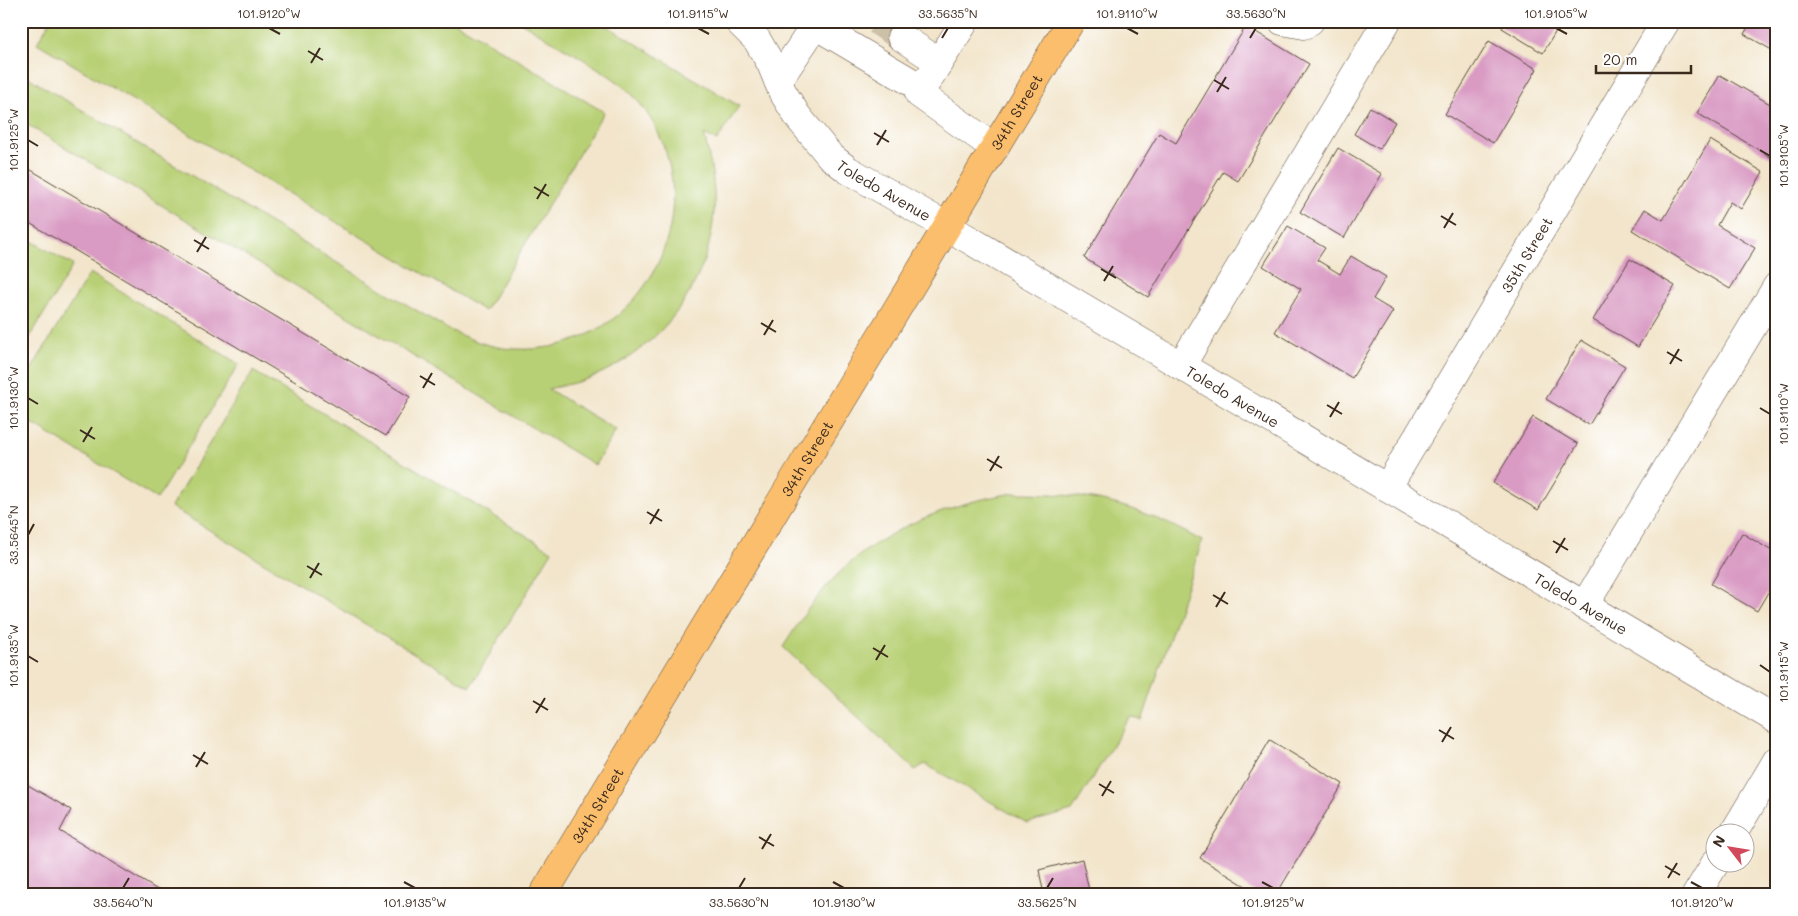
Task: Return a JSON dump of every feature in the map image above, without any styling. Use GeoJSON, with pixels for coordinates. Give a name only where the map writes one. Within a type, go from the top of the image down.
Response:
{"type":"FeatureCollection","features":[{"type":"Feature","properties":{"kind":"main road","name":"34th Street"},"geometry":{"type":"LineString","coordinates":[[543,895],[1071,21]]}},
{"type":"Feature","properties":{"kind":"street","name":"Toledo Avenue"},"geometry":{"type":"LineString","coordinates":[[739,21],[757,40],[798,117],[830,156],[848,170],[948,227],[1777,720]]}},
{"type":"Feature","properties":{"kind":"street"},"geometry":{"type":"LineString","coordinates":[[965,21],[919,94],[995,148]]}},
{"type":"Feature","properties":{"kind":"street"},"geometry":{"type":"LineString","coordinates":[[1282,21],[1304,26],[1310,21]]}},
{"type":"Feature","properties":{"kind":"street"},"geometry":{"type":"LineString","coordinates":[[1181,366],[1387,21]]}},
{"type":"Feature","properties":{"kind":"street","name":"35th Street"},"geometry":{"type":"LineString","coordinates":[[1387,488],[1666,21]]}},
{"type":"Feature","properties":{"kind":"street"},"geometry":{"type":"LineString","coordinates":[[778,82],[816,23],[922,88]]}},
{"type":"Feature","properties":{"kind":"street"},"geometry":{"type":"LineString","coordinates":[[901,37],[939,62]]}},
{"type":"Feature","properties":{"kind":"street"},"geometry":{"type":"LineString","coordinates":[[1584,606],[1777,286]]}},
{"type":"Feature","properties":{"kind":"street"},"geometry":{"type":"LineString","coordinates":[[1738,824],[1777,760]]}},
{"type":"Feature","properties":{"kind":"street"},"geometry":{"type":"LineString","coordinates":[[1696,895],[1709,874]]}},
{"type":"Feature","properties":{"kind":"green space"},"geometry":{"type":"Polygon","coordinates":[[[50,21],[453,21],[604,112],[485,311],[37,43],[50,21]]]}},
{"type":"Feature","properties":{"kind":"green space"},"geometry":{"type":"Polygon","coordinates":[[[519,21],[599,21],[739,106],[717,141],[704,134],[713,182],[714,212],[703,264],[679,309],[643,347],[622,362],[587,379],[548,389],[616,430],[595,465],[21,121],[21,72],[446,328],[496,347],[514,349],[561,345],[601,328],[633,301],[657,266],[670,226],[672,184],[662,141],[632,94],[602,71],[519,21]]]}},
{"type":"Feature","properties":{"kind":"green space"},"geometry":{"type":"Polygon","coordinates":[[[21,235],[73,265],[21,352],[21,235]]]}},
{"type":"Feature","properties":{"kind":"green space"},"geometry":{"type":"Polygon","coordinates":[[[90,273],[239,364],[157,499],[21,417],[21,386],[90,273]]]}},
{"type":"Feature","properties":{"kind":"green space"},"geometry":{"type":"Polygon","coordinates":[[[253,371],[552,551],[470,687],[171,507],[253,371]]]}},
{"type":"Feature","properties":{"kind":"green space"},"geometry":{"type":"Polygon","coordinates":[[[1014,493],[1066,495],[1111,503],[1155,518],[1202,541],[1142,721],[1131,716],[1072,811],[1027,823],[925,764],[915,770],[783,647],[810,606],[839,573],[883,539],[933,514],[987,498],[1014,493]]]}},
{"type":"Feature","properties":{"kind":"building"},"geometry":{"type":"Polygon","coordinates":[[[874,21],[917,21],[915,25],[910,22],[897,43],[871,27],[874,21]]]}},
{"type":"Feature","properties":{"kind":"building"},"geometry":{"type":"Polygon","coordinates":[[[1505,21],[1562,21],[1543,53],[1502,28],[1505,21]]]}},
{"type":"Feature","properties":{"kind":"building"},"geometry":{"type":"Polygon","coordinates":[[[1752,21],[1777,21],[1777,53],[1744,34],[1752,21]]]}},
{"type":"Feature","properties":{"kind":"building"},"geometry":{"type":"Polygon","coordinates":[[[1246,26],[1309,64],[1238,181],[1223,172],[1148,297],[1084,258],[1159,133],[1176,143],[1246,26]]]}},
{"type":"Feature","properties":{"kind":"building"},"geometry":{"type":"Polygon","coordinates":[[[1489,41],[1537,69],[1493,143],[1445,114],[1489,41]]]}},
{"type":"Feature","properties":{"kind":"building"},"geometry":{"type":"Polygon","coordinates":[[[1720,75],[1777,108],[1777,161],[1697,113],[1720,75]]]}},
{"type":"Feature","properties":{"kind":"building"},"geometry":{"type":"Polygon","coordinates":[[[1370,107],[1395,122],[1379,149],[1354,134],[1370,107]]]}},
{"type":"Feature","properties":{"kind":"building"},"geometry":{"type":"Polygon","coordinates":[[[1710,140],[1763,172],[1741,209],[1730,202],[1717,225],[1755,248],[1730,289],[1632,230],[1645,209],[1663,220],[1710,140]]]}},
{"type":"Feature","properties":{"kind":"building"},"geometry":{"type":"Polygon","coordinates":[[[1338,148],[1382,174],[1344,238],[1300,212],[1338,148]]]}},
{"type":"Feature","properties":{"kind":"building"},"geometry":{"type":"Polygon","coordinates":[[[21,164],[410,397],[386,436],[21,218],[21,164]]]}},
{"type":"Feature","properties":{"kind":"building"},"geometry":{"type":"Polygon","coordinates":[[[1288,226],[1325,248],[1317,260],[1340,274],[1351,256],[1386,277],[1373,299],[1393,311],[1352,378],[1275,332],[1301,289],[1263,266],[1288,226]]]}},
{"type":"Feature","properties":{"kind":"building"},"geometry":{"type":"Polygon","coordinates":[[[1630,259],[1675,286],[1638,347],[1593,320],[1630,259]]]}},
{"type":"Feature","properties":{"kind":"building"},"geometry":{"type":"Polygon","coordinates":[[[1581,340],[1625,366],[1589,425],[1546,399],[1581,340]]]}},
{"type":"Feature","properties":{"kind":"building"},"geometry":{"type":"Polygon","coordinates":[[[1533,417],[1578,444],[1538,510],[1493,483],[1533,417]]]}},
{"type":"Feature","properties":{"kind":"building"},"geometry":{"type":"Polygon","coordinates":[[[1742,533],[1777,554],[1777,577],[1757,611],[1711,584],[1742,533]]]}},
{"type":"Feature","properties":{"kind":"building"},"geometry":{"type":"Polygon","coordinates":[[[1270,740],[1343,784],[1276,895],[1260,895],[1200,858],[1270,740]]]}},
{"type":"Feature","properties":{"kind":"building"},"geometry":{"type":"Polygon","coordinates":[[[21,781],[71,810],[60,831],[166,895],[21,895],[21,781]]]}},
{"type":"Feature","properties":{"kind":"building"},"geometry":{"type":"Polygon","coordinates":[[[1082,859],[1090,895],[1044,895],[1039,870],[1082,859]]]}},
{"type":"Feature","properties":{"kind":"tunnel"},"geometry":{"type":"LineString","coordinates":[[877,21],[901,37]]}}]}
